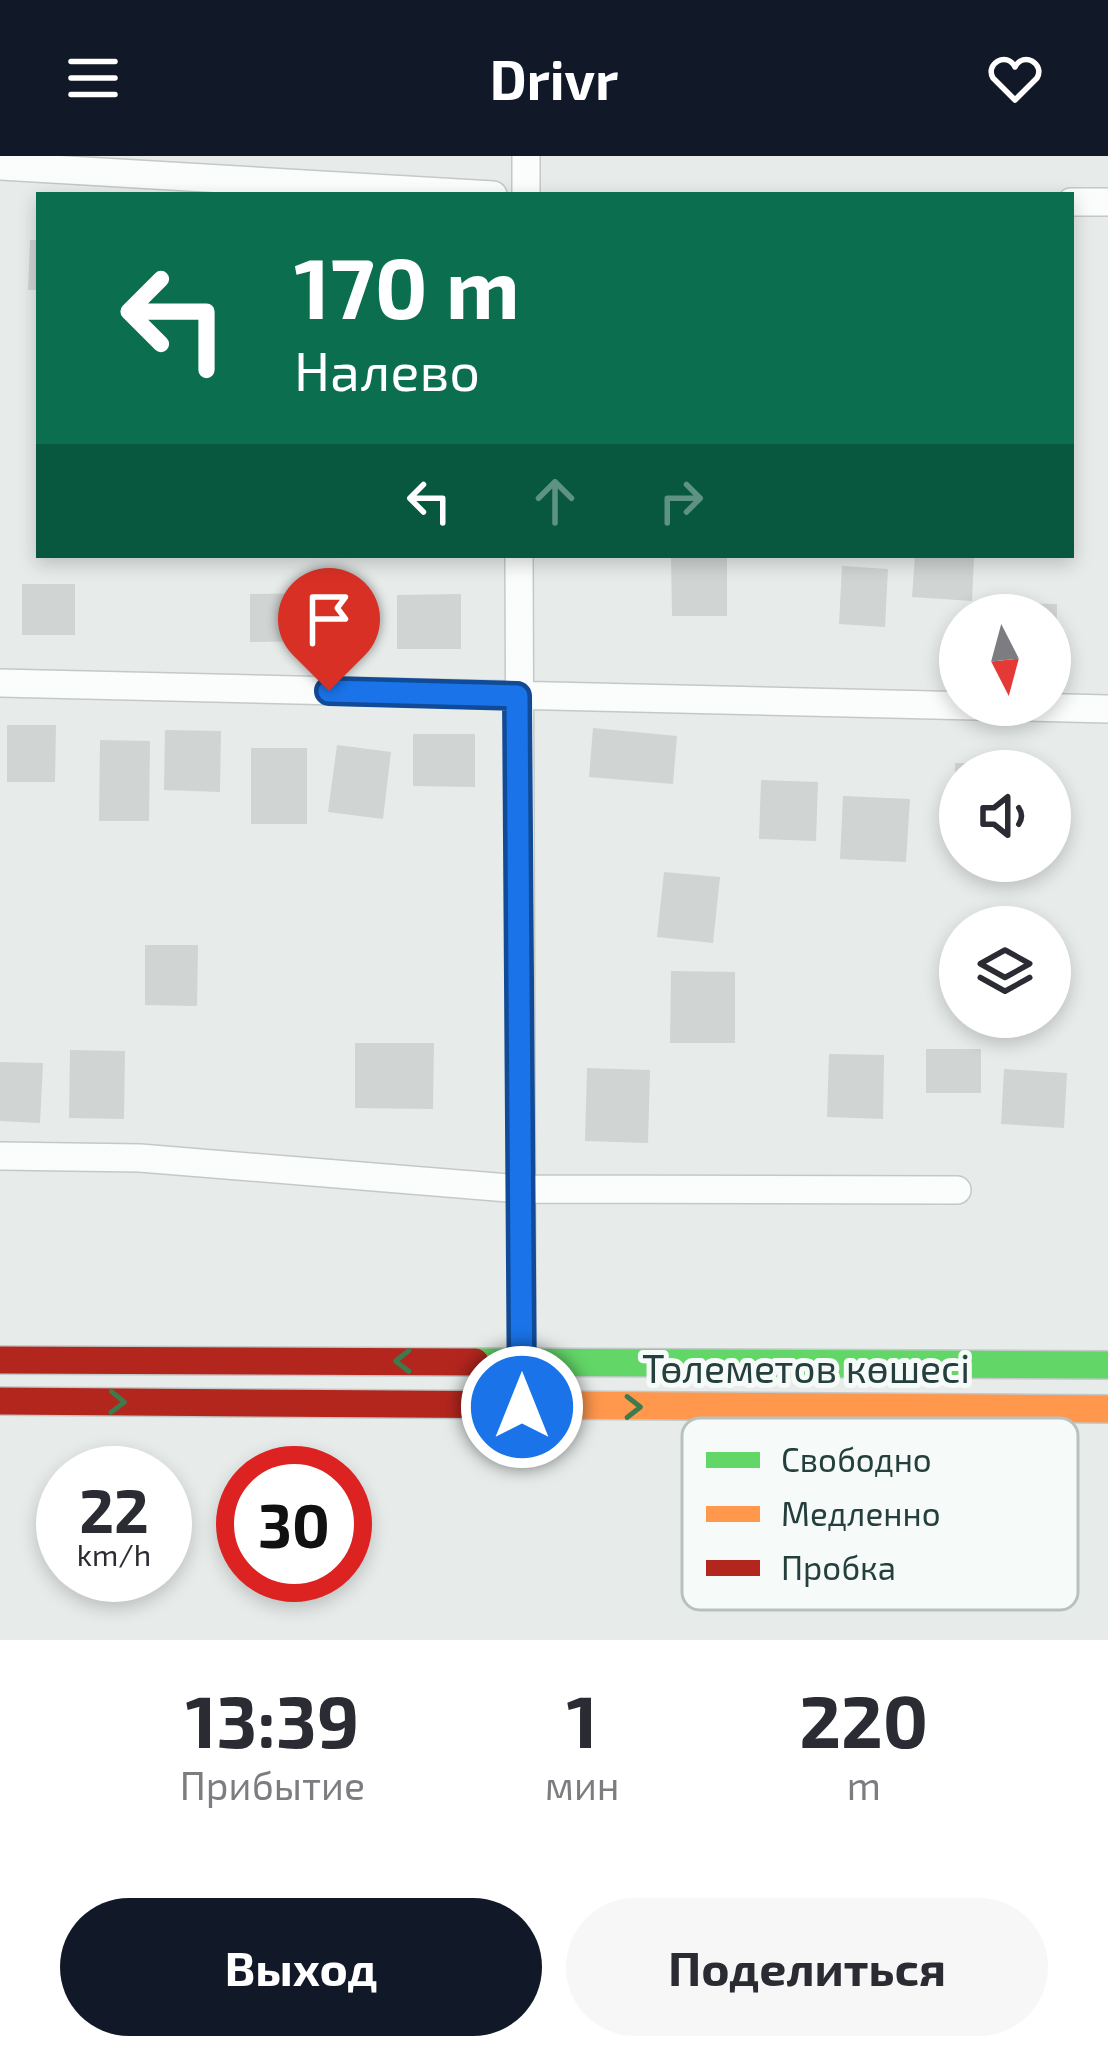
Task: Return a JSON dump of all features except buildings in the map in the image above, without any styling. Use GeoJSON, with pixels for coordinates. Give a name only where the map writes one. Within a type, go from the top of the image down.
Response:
{"type":"FeatureCollection","features":[{"type":"Feature","properties":{"kind":"main road","name":"Төлеметов көшесі"},"geometry":{"type":"LineString","coordinates":[[0,1360],[1108,1365]]}},
{"type":"Feature","properties":{"kind":"main road","name":"Төлеметов көшесі"},"geometry":{"type":"LineString","coordinates":[[0,1401],[1108,1409]]}},
{"type":"Feature","properties":{"kind":"street"},"geometry":{"type":"LineString","coordinates":[[526,156],[526,192]]}},
{"type":"Feature","properties":{"kind":"street"},"geometry":{"type":"LineString","coordinates":[[0,166],[442,192]]}},
{"type":"Feature","properties":{"kind":"street"},"geometry":{"type":"LineString","coordinates":[[1074,202],[1108,202]]}},
{"type":"Feature","properties":{"kind":"street"},"geometry":{"type":"LineString","coordinates":[[519,558],[522,1407]]}},
{"type":"Feature","properties":{"kind":"street"},"geometry":{"type":"LineString","coordinates":[[0,683],[1108,709]]}},
{"type":"Feature","properties":{"kind":"street"},"geometry":{"type":"LineString","coordinates":[[0,1156],[140,1158],[521,1189],[957,1190]]}},
{"type":"Feature","properties":{"kind":"traffic: fast"},"geometry":{"type":"LineString","coordinates":[[475,1362],[1108,1365]]}},
{"type":"Feature","properties":{"kind":"traffic: slow"},"geometry":{"type":"LineString","coordinates":[[538,1405],[1108,1409]]}},
{"type":"Feature","properties":{"kind":"traffic: jam"},"geometry":{"type":"LineString","coordinates":[[0,1360],[475,1362]]}},
{"type":"Feature","properties":{"kind":"traffic: jam"},"geometry":{"type":"LineString","coordinates":[[0,1401],[538,1405]]}},
{"type":"Feature","properties":{"kind":"route"},"geometry":{"type":"LineString","coordinates":[[329,691],[517,696],[522,1407]]}}]}
